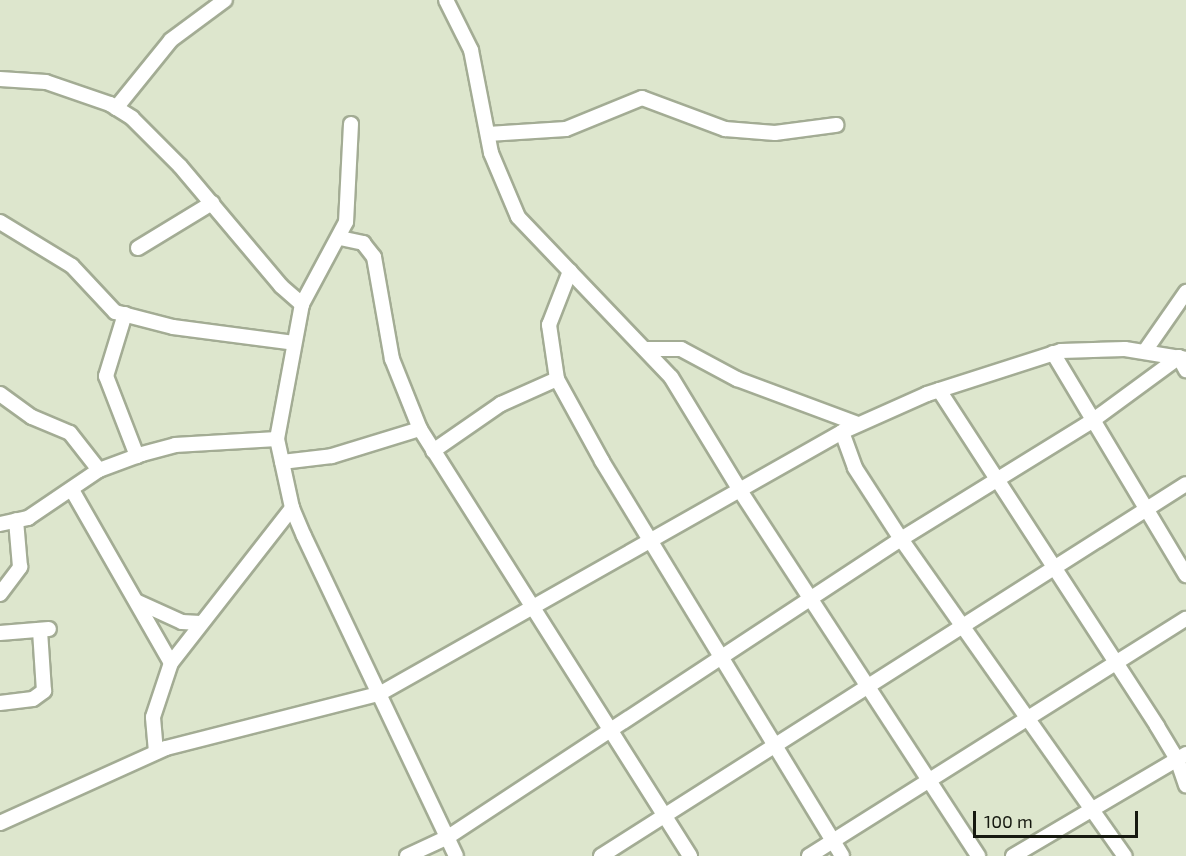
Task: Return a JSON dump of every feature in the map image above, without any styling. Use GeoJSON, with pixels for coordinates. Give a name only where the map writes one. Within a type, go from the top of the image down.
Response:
{"type":"FeatureCollection","features":[{"type":"Feature","properties":{"kind":"street"},"geometry":{"type":"LineString","coordinates":[[116,108],[171,40],[225,0]]}},
{"type":"Feature","properties":{"kind":"street"},"geometry":{"type":"LineString","coordinates":[[446,0],[476,65],[488,134],[507,199],[518,217],[647,349],[671,377],[739,489],[978,856]]}},
{"type":"Feature","properties":{"kind":"street"},"geometry":{"type":"LineString","coordinates":[[0,80],[46,82],[116,108],[157,142],[212,203],[281,286],[302,304]]}},
{"type":"Feature","properties":{"kind":"street"},"geometry":{"type":"LineString","coordinates":[[488,134],[566,129],[642,98],[725,129],[775,133],[817,131],[836,125]]}},
{"type":"Feature","properties":{"kind":"street"},"geometry":{"type":"LineString","coordinates":[[351,124],[348,205],[340,238],[302,304],[277,440],[292,508],[456,856]]}},
{"type":"Feature","properties":{"kind":"street"},"geometry":{"type":"LineString","coordinates":[[138,248],[212,203]]}},
{"type":"Feature","properties":{"kind":"street"},"geometry":{"type":"LineString","coordinates":[[0,222],[63,260],[100,301],[125,314],[172,327],[294,343]]}},
{"type":"Feature","properties":{"kind":"street"},"geometry":{"type":"LineString","coordinates":[[340,238],[363,243],[374,257],[392,359],[420,429],[535,606],[663,816],[690,856]]}},
{"type":"Feature","properties":{"kind":"street"},"geometry":{"type":"LineString","coordinates":[[570,271],[549,325],[557,379],[651,540],[842,856]]}},
{"type":"Feature","properties":{"kind":"street"},"geometry":{"type":"LineString","coordinates":[[1145,351],[1186,291]]}},
{"type":"Feature","properties":{"kind":"street"},"geometry":{"type":"LineString","coordinates":[[125,314],[106,376],[137,456]]}},
{"type":"Feature","properties":{"kind":"street"},"geometry":{"type":"LineString","coordinates":[[647,349],[681,349],[737,379],[858,424]]}},
{"type":"Feature","properties":{"kind":"street"},"geometry":{"type":"LineString","coordinates":[[0,823],[156,752],[381,693],[843,432],[939,390],[1053,353],[1145,351],[1182,358]]}},
{"type":"Feature","properties":{"kind":"street"},"geometry":{"type":"LineString","coordinates":[[1053,353],[1186,575]]}},
{"type":"Feature","properties":{"kind":"street"},"geometry":{"type":"LineString","coordinates":[[1182,358],[1186,370]]}},
{"type":"Feature","properties":{"kind":"street"},"geometry":{"type":"LineString","coordinates":[[406,856],[448,837],[611,728],[723,659],[901,539],[1092,421],[1182,358]]}},
{"type":"Feature","properties":{"kind":"street"},"geometry":{"type":"LineString","coordinates":[[433,451],[501,404],[557,379]]}},
{"type":"Feature","properties":{"kind":"street"},"geometry":{"type":"LineString","coordinates":[[939,390],[994,480],[1182,756],[1186,785]]}},
{"type":"Feature","properties":{"kind":"street"},"geometry":{"type":"LineString","coordinates":[[0,394],[32,417],[70,433],[99,470]]}},
{"type":"Feature","properties":{"kind":"street"},"geometry":{"type":"LineString","coordinates":[[282,462],[332,456],[420,429]]}},
{"type":"Feature","properties":{"kind":"street"},"geometry":{"type":"LineString","coordinates":[[843,432],[855,468],[901,539],[1024,719],[1090,812],[1125,856]]}},
{"type":"Feature","properties":{"kind":"street"},"geometry":{"type":"LineString","coordinates":[[0,524],[16,520],[72,490],[99,470],[137,456],[175,445],[277,440]]}},
{"type":"Feature","properties":{"kind":"street"},"geometry":{"type":"LineString","coordinates":[[601,856],[1147,512],[1186,484]]}},
{"type":"Feature","properties":{"kind":"street"},"geometry":{"type":"LineString","coordinates":[[72,490],[107,557],[138,602],[171,663]]}},
{"type":"Feature","properties":{"kind":"street"},"geometry":{"type":"LineString","coordinates":[[156,752],[153,717],[171,663],[292,508]]}},
{"type":"Feature","properties":{"kind":"street"},"geometry":{"type":"LineString","coordinates":[[0,594],[20,567],[16,520]]}},
{"type":"Feature","properties":{"kind":"street"},"geometry":{"type":"LineString","coordinates":[[138,602],[182,622],[200,623]]}},
{"type":"Feature","properties":{"kind":"street"},"geometry":{"type":"LineString","coordinates":[[809,856],[1186,619]]}},
{"type":"Feature","properties":{"kind":"street"},"geometry":{"type":"LineString","coordinates":[[0,633],[44,629],[44,691],[33,699],[0,703]]}},
{"type":"Feature","properties":{"kind":"street"},"geometry":{"type":"LineString","coordinates":[[1013,856],[1182,756]]}}]}
